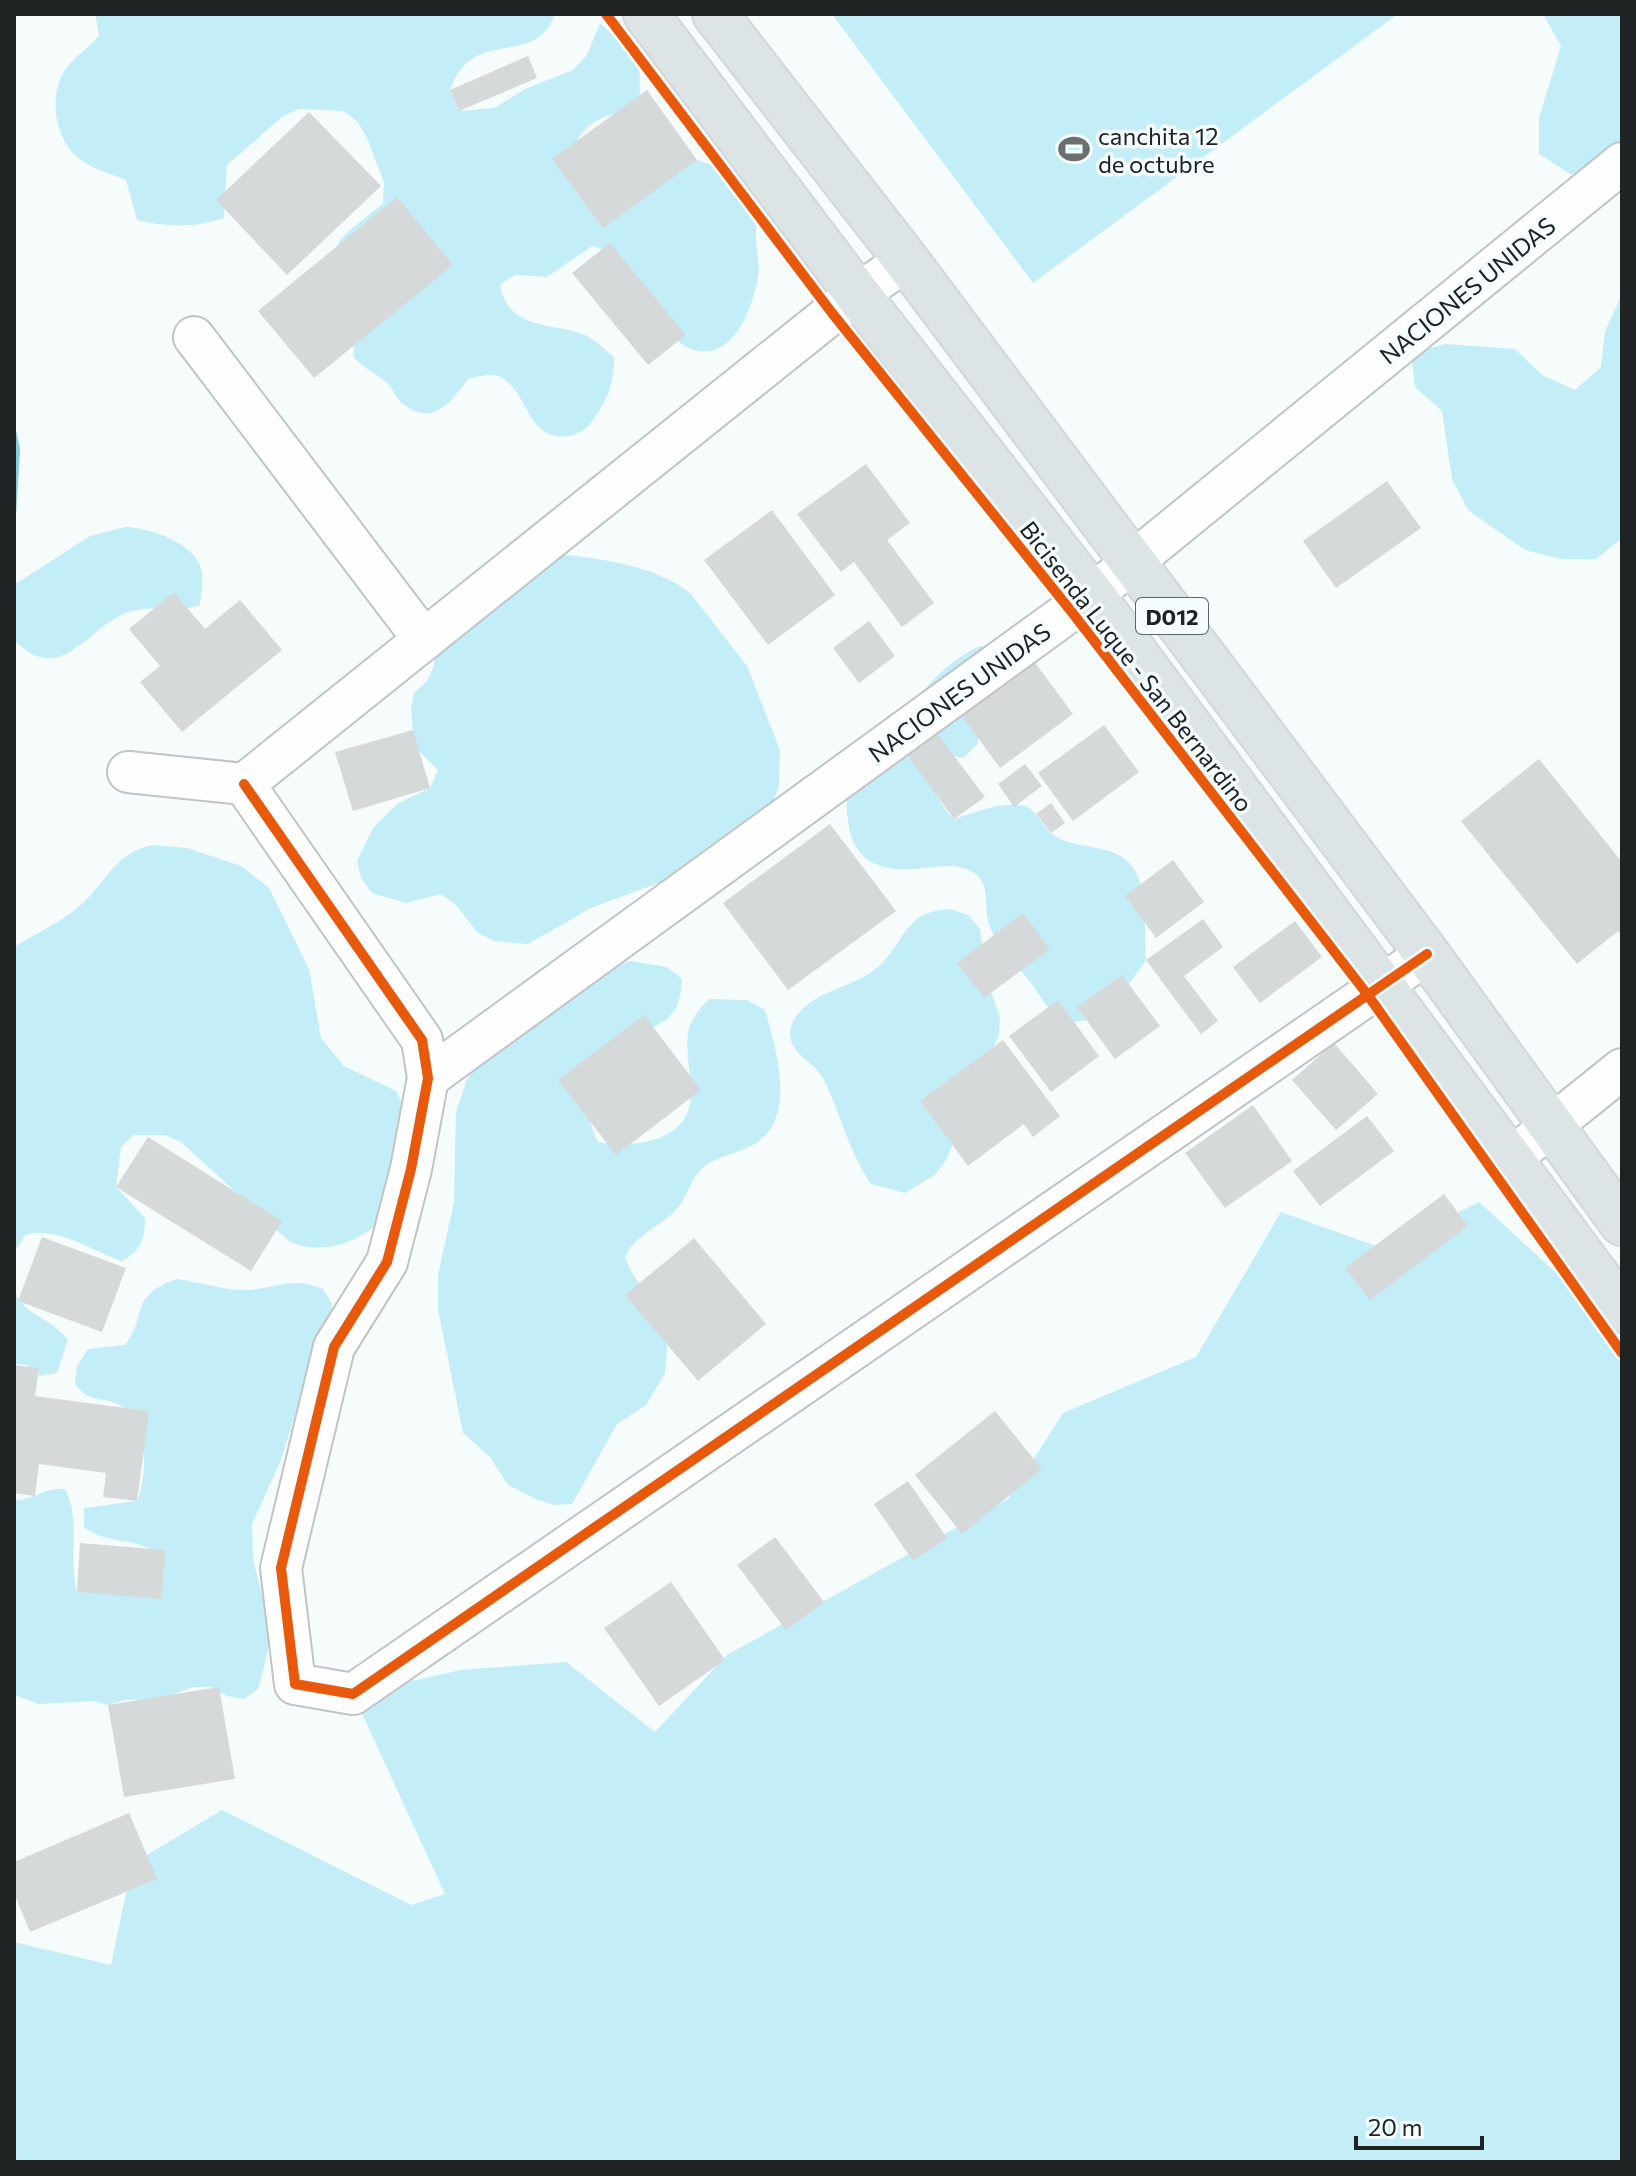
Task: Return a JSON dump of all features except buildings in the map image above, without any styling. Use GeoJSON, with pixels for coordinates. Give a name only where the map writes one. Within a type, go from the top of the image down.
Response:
{"type":"FeatureCollection","features":[{"type":"Feature","properties":{"kind":"main road","name":"D012"},"geometry":{"type":"LineString","coordinates":[[646,14],[858,295],[1092,595],[1622,1310]]}},
{"type":"Feature","properties":{"kind":"main road","name":"D012"},"geometry":{"type":"LineString","coordinates":[[715,14],[906,260],[1427,954],[1622,1223]]}},
{"type":"Feature","properties":{"kind":"street","name":"NACIONES UNIDAS"},"geometry":{"type":"LineString","coordinates":[[428,1078],[1133,564],[1622,163]]}},
{"type":"Feature","properties":{"kind":"street"},"geometry":{"type":"LineString","coordinates":[[128,772],[244,784],[906,260]]}},
{"type":"Feature","properties":{"kind":"street"},"geometry":{"type":"LineString","coordinates":[[194,337],[424,640]]}},
{"type":"Feature","properties":{"kind":"street"},"geometry":{"type":"LineString","coordinates":[[244,784],[422,1040],[428,1078],[411,1169],[387,1262],[334,1347],[281,1568],[295,1684],[353,1694],[1427,954]]}},
{"type":"Feature","properties":{"kind":"street"},"geometry":{"type":"LineString","coordinates":[[1510,1159],[1622,1069]]}},
{"type":"Feature","properties":{"kind":"shaded area"},"geometry":{"type":"Polygon","coordinates":[[[95,14],[555,14],[546,31],[534,40],[473,58],[460,70],[450,90],[459,111],[494,108],[525,89],[573,70],[587,55],[600,23],[639,59],[640,93],[633,109],[592,124],[575,145],[638,198],[697,160],[726,170],[746,182],[756,205],[759,268],[746,315],[732,338],[723,346],[712,351],[700,351],[684,345],[672,334],[632,269],[615,256],[592,246],[547,277],[515,275],[500,285],[505,300],[521,317],[586,336],[614,357],[609,390],[588,426],[568,436],[545,432],[530,416],[512,387],[504,379],[491,375],[468,379],[441,409],[424,413],[414,411],[401,402],[388,384],[353,356],[352,327],[337,264],[337,251],[342,237],[383,204],[384,182],[357,121],[343,111],[299,109],[282,117],[227,165],[224,218],[203,224],[181,225],[137,220],[126,180],[81,160],[66,143],[57,120],[58,85],[70,64],[99,35],[95,14]]]}},
{"type":"Feature","properties":{"kind":"shaded area","name":"canchita 12 de octubre"},"geometry":{"type":"Polygon","coordinates":[[[832,14],[1394,14],[1395,16],[1033,283],[832,14]]]}},
{"type":"Feature","properties":{"kind":"shaded area"},"geometry":{"type":"Polygon","coordinates":[[[1543,14],[1622,15],[1622,146],[1605,174],[1570,174],[1539,154],[1539,118],[1561,46],[1543,14]]]}},
{"type":"Feature","properties":{"kind":"shaded area"},"geometry":{"type":"Polygon","coordinates":[[[1622,294],[1622,538],[1596,559],[1561,559],[1525,550],[1468,510],[1452,479],[1442,411],[1415,387],[1411,353],[1446,344],[1515,349],[1542,375],[1575,390],[1601,367],[1605,331],[1622,294]]]}},
{"type":"Feature","properties":{"kind":"shaded area"},"geometry":{"type":"Polygon","coordinates":[[[14,421],[20,449],[14,548],[14,421]]]}},
{"type":"Feature","properties":{"kind":"shaded area"},"geometry":{"type":"Polygon","coordinates":[[[125,527],[159,534],[192,553],[202,573],[200,605],[132,611],[116,618],[61,656],[47,658],[32,654],[14,640],[14,585],[90,536],[125,527]]]}},
{"type":"Feature","properties":{"kind":"shaded area"},"geometry":{"type":"Polygon","coordinates":[[[548,553],[604,560],[641,569],[659,575],[691,594],[747,666],[780,750],[779,786],[766,820],[675,877],[591,908],[528,944],[494,941],[478,933],[455,904],[441,894],[406,903],[372,893],[361,878],[357,861],[373,828],[397,804],[430,788],[438,770],[414,746],[411,709],[414,693],[427,681],[434,666],[439,614],[548,553]]]}},
{"type":"Feature","properties":{"kind":"shaded area"},"geometry":{"type":"Polygon","coordinates":[[[980,646],[1018,653],[985,713],[977,745],[963,758],[944,754],[922,722],[918,702],[940,673],[980,646]]]}},
{"type":"Feature","properties":{"kind":"shaded area"},"geometry":{"type":"Polygon","coordinates":[[[896,753],[908,758],[924,772],[939,800],[954,819],[995,807],[1025,806],[1061,839],[1117,854],[1134,869],[1142,889],[1146,960],[1107,1008],[1095,1017],[1081,1021],[1067,1020],[1049,1008],[996,939],[987,917],[983,884],[974,873],[953,866],[895,869],[867,859],[858,850],[848,824],[847,789],[896,753]]]}},
{"type":"Feature","properties":{"kind":"shaded area"},"geometry":{"type":"Polygon","coordinates":[[[153,845],[187,848],[241,866],[269,888],[309,969],[321,1038],[344,1066],[396,1091],[405,1109],[387,1215],[366,1233],[329,1247],[290,1242],[181,1142],[165,1135],[133,1135],[121,1147],[116,1187],[145,1218],[143,1238],[134,1253],[122,1261],[62,1237],[38,1233],[25,1235],[14,1253],[14,947],[75,909],[121,860],[153,845]]]}},
{"type":"Feature","properties":{"kind":"shaded area"},"geometry":{"type":"Polygon","coordinates":[[[950,909],[968,915],[980,929],[988,983],[1000,1017],[999,1034],[946,1160],[935,1175],[905,1193],[871,1184],[856,1158],[823,1078],[799,1054],[790,1031],[794,1019],[812,1001],[878,967],[907,929],[923,915],[950,909]]]}},
{"type":"Feature","properties":{"kind":"shaded area"},"geometry":{"type":"Polygon","coordinates":[[[632,961],[667,967],[682,979],[680,996],[670,1016],[620,1046],[599,1076],[589,1103],[590,1121],[598,1142],[642,1143],[669,1133],[680,1124],[688,1112],[691,1097],[687,1046],[689,1029],[709,999],[747,1000],[765,1010],[778,1061],[780,1099],[777,1116],[769,1131],[756,1143],[705,1166],[695,1176],[679,1207],[635,1243],[625,1257],[632,1273],[664,1318],[668,1336],[665,1373],[646,1405],[617,1424],[572,1504],[555,1505],[508,1485],[490,1457],[463,1433],[438,1309],[438,1275],[454,1202],[456,1112],[467,1079],[491,1046],[612,967],[632,961]]]}},
{"type":"Feature","properties":{"kind":"shaded area"},"geometry":{"type":"Polygon","coordinates":[[[1479,1202],[1613,1325],[1622,1343],[1622,2162],[14,2162],[14,1942],[111,1965],[132,1864],[222,1810],[411,1905],[445,1894],[353,1694],[461,1670],[566,1662],[655,1732],[727,1655],[1008,1499],[1063,1413],[1196,1357],[1281,1212],[1384,1249],[1479,1202]]]}},
{"type":"Feature","properties":{"kind":"shaded area"},"geometry":{"type":"Polygon","coordinates":[[[177,1279],[239,1290],[302,1283],[323,1289],[332,1304],[331,1322],[309,1370],[281,1460],[252,1524],[253,1560],[268,1616],[268,1651],[258,1689],[244,1699],[227,1696],[211,1687],[194,1687],[159,1699],[125,1700],[108,1705],[94,1701],[39,1704],[14,1695],[14,1500],[65,1489],[72,1513],[77,1592],[121,1595],[155,1588],[164,1573],[161,1556],[143,1546],[103,1537],[84,1527],[84,1508],[137,1501],[144,1463],[141,1434],[128,1411],[118,1404],[90,1397],[75,1384],[77,1366],[88,1349],[125,1345],[145,1300],[161,1286],[177,1279]]]}},
{"type":"Feature","properties":{"kind":"shaded area"},"geometry":{"type":"Polygon","coordinates":[[[14,1290],[24,1306],[68,1340],[57,1373],[40,1376],[27,1365],[14,1364],[14,1290]]]}},
{"type":"Feature","properties":{"kind":"cycle path","name":"Bicisenda Luque - San Bernardino"},"geometry":{"type":"LineString","coordinates":[[606,14],[832,313],[1071,611],[1367,994],[1622,1353]]}},
{"type":"Feature","properties":{"kind":"cycle path"},"geometry":{"type":"LineString","coordinates":[[244,784],[422,1040],[428,1078],[411,1169],[387,1262],[334,1347],[281,1568],[295,1684],[353,1694],[1427,954]]}},
{"type":"Feature","properties":{"kind":"place","name":"canchita 12 de octubre"},"geometry":{"type":"Point","coordinates":[1074,149]}}]}
